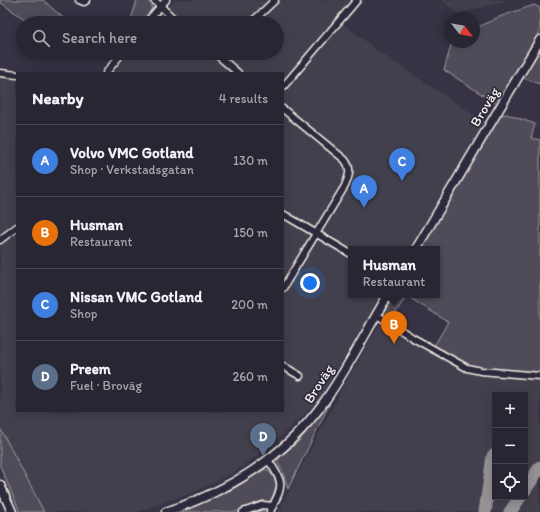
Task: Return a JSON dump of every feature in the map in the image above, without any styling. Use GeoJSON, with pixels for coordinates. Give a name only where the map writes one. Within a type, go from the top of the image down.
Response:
{"type":"FeatureCollection","features":[{"type":"Feature","properties":{"kind":"main road","name":"Broväg"},"geometry":{"type":"LineString","coordinates":[[418,246],[540,40]]}},
{"type":"Feature","properties":{"kind":"main road","name":"Broväg"},"geometry":{"type":"LineString","coordinates":[[166,512],[218,492],[243,478],[268,460],[297,434],[324,402],[386,298]]}},
{"type":"Feature","properties":{"kind":"main road"},"geometry":{"type":"LineString","coordinates":[[0,485],[12,512]]}},
{"type":"Feature","properties":{"kind":"street"},"geometry":{"type":"LineString","coordinates":[[79,0],[84,2],[87,0]]}},
{"type":"Feature","properties":{"kind":"street"},"geometry":{"type":"LineString","coordinates":[[154,0],[171,16]]}},
{"type":"Feature","properties":{"kind":"street"},"geometry":{"type":"LineString","coordinates":[[152,16],[166,0]]}},
{"type":"Feature","properties":{"kind":"street"},"geometry":{"type":"LineString","coordinates":[[259,16],[275,0]]}},
{"type":"Feature","properties":{"kind":"street"},"geometry":{"type":"LineString","coordinates":[[284,86],[357,0]]}},
{"type":"Feature","properties":{"kind":"street"},"geometry":{"type":"LineString","coordinates":[[107,72],[116,60]]}},
{"type":"Feature","properties":{"kind":"street"},"geometry":{"type":"LineString","coordinates":[[224,60],[237,72]]}},
{"type":"Feature","properties":{"kind":"street"},"geometry":{"type":"LineString","coordinates":[[0,73],[16,75]]}},
{"type":"Feature","properties":{"kind":"street"},"geometry":{"type":"LineString","coordinates":[[284,110],[342,157],[348,164],[349,168],[349,176],[345,186],[284,286]]}},
{"type":"Feature","properties":{"kind":"street"},"geometry":{"type":"LineString","coordinates":[[284,215],[348,252]]}},
{"type":"Feature","properties":{"kind":"street"},"geometry":{"type":"LineString","coordinates":[[0,240],[16,228]]}},
{"type":"Feature","properties":{"kind":"street"},"geometry":{"type":"LineString","coordinates":[[377,315],[413,338],[468,368],[481,371],[540,376]]}},
{"type":"Feature","properties":{"kind":"street"},"geometry":{"type":"LineString","coordinates":[[284,367],[300,376]]}},
{"type":"Feature","properties":{"kind":"street"},"geometry":{"type":"LineString","coordinates":[[243,512],[263,505],[271,509],[279,494],[281,484],[278,474],[268,460]]}},
{"type":"Feature","properties":{"kind":"shaded area"},"geometry":{"type":"Polygon","coordinates":[[[0,0],[43,0],[61,16],[20,16],[0,2],[0,0]]]}},
{"type":"Feature","properties":{"kind":"shaded area"},"geometry":{"type":"Polygon","coordinates":[[[137,0],[148,0],[152,6],[146,16],[132,16],[137,0]]]}},
{"type":"Feature","properties":{"kind":"shaded area"},"geometry":{"type":"Polygon","coordinates":[[[175,0],[365,0],[344,24],[382,54],[485,122],[411,246],[348,246],[348,298],[380,298],[318,401],[287,431],[236,471],[197,491],[137,512],[44,512],[0,428],[0,77],[16,80],[16,412],[284,412],[284,72],[115,72],[123,60],[284,60],[284,16],[160,16],[175,0]]]}},
{"type":"Feature","properties":{"kind":"shaded area"},"geometry":{"type":"Polygon","coordinates":[[[442,0],[510,0],[465,12],[455,12],[442,0]]]}},
{"type":"Feature","properties":{"kind":"shaded area"},"geometry":{"type":"Polygon","coordinates":[[[534,5],[540,8],[540,32],[497,104],[444,70],[450,48],[480,48],[480,26],[499,17],[534,5]]]}},
{"type":"Feature","properties":{"kind":"shaded area"},"geometry":{"type":"Polygon","coordinates":[[[540,49],[540,84],[523,78],[540,49]]]}},
{"type":"Feature","properties":{"kind":"shaded area"},"geometry":{"type":"Polygon","coordinates":[[[507,114],[535,124],[531,138],[540,140],[540,373],[482,368],[460,362],[434,346],[448,322],[410,298],[440,298],[440,246],[423,246],[500,115],[507,114]]]}},
{"type":"Feature","properties":{"kind":"shaded area"},"geometry":{"type":"Polygon","coordinates":[[[392,298],[406,298],[391,319],[383,314],[392,298]]]}},
{"type":"Feature","properties":{"kind":"shaded area"},"geometry":{"type":"Polygon","coordinates":[[[381,322],[468,372],[540,380],[540,512],[278,512],[343,387],[381,322]]]}},
{"type":"Feature","properties":{"kind":"shaded area"},"geometry":{"type":"Polygon","coordinates":[[[330,403],[288,489],[277,461],[298,442],[330,403]]]}},
{"type":"Feature","properties":{"kind":"shaded area"},"geometry":{"type":"Polygon","coordinates":[[[0,428],[44,512],[20,512],[0,466],[0,428]]]}},
{"type":"Feature","properties":{"kind":"shaded area"},"geometry":{"type":"Polygon","coordinates":[[[265,469],[272,474],[276,481],[277,489],[274,497],[265,504],[264,512],[181,512],[233,489],[265,469]]]}},
{"type":"Feature","properties":{"kind":"taxiway"},"geometry":{"type":"LineString","coordinates":[[485,512],[492,463]]}},
{"type":"Feature","properties":{"kind":"taxiway"},"geometry":{"type":"LineString","coordinates":[[528,485],[540,467]]}},
{"type":"Feature","properties":{"kind":"taxiway"},"geometry":{"type":"LineString","coordinates":[[510,512],[518,500]]}},
{"type":"Feature","properties":{"kind":"place","name":"Nissan VMC Gotland"},"geometry":{"type":"Point","coordinates":[402,181]}},
{"type":"Feature","properties":{"kind":"place","name":"Volvo VMC Gotland"},"geometry":{"type":"Point","coordinates":[364,208]}},
{"type":"Feature","properties":{"kind":"place","name":"Husman"},"geometry":{"type":"Point","coordinates":[394,344]}},
{"type":"Feature","properties":{"kind":"place","name":"Preem"},"geometry":{"type":"Point","coordinates":[263,456]}}]}
